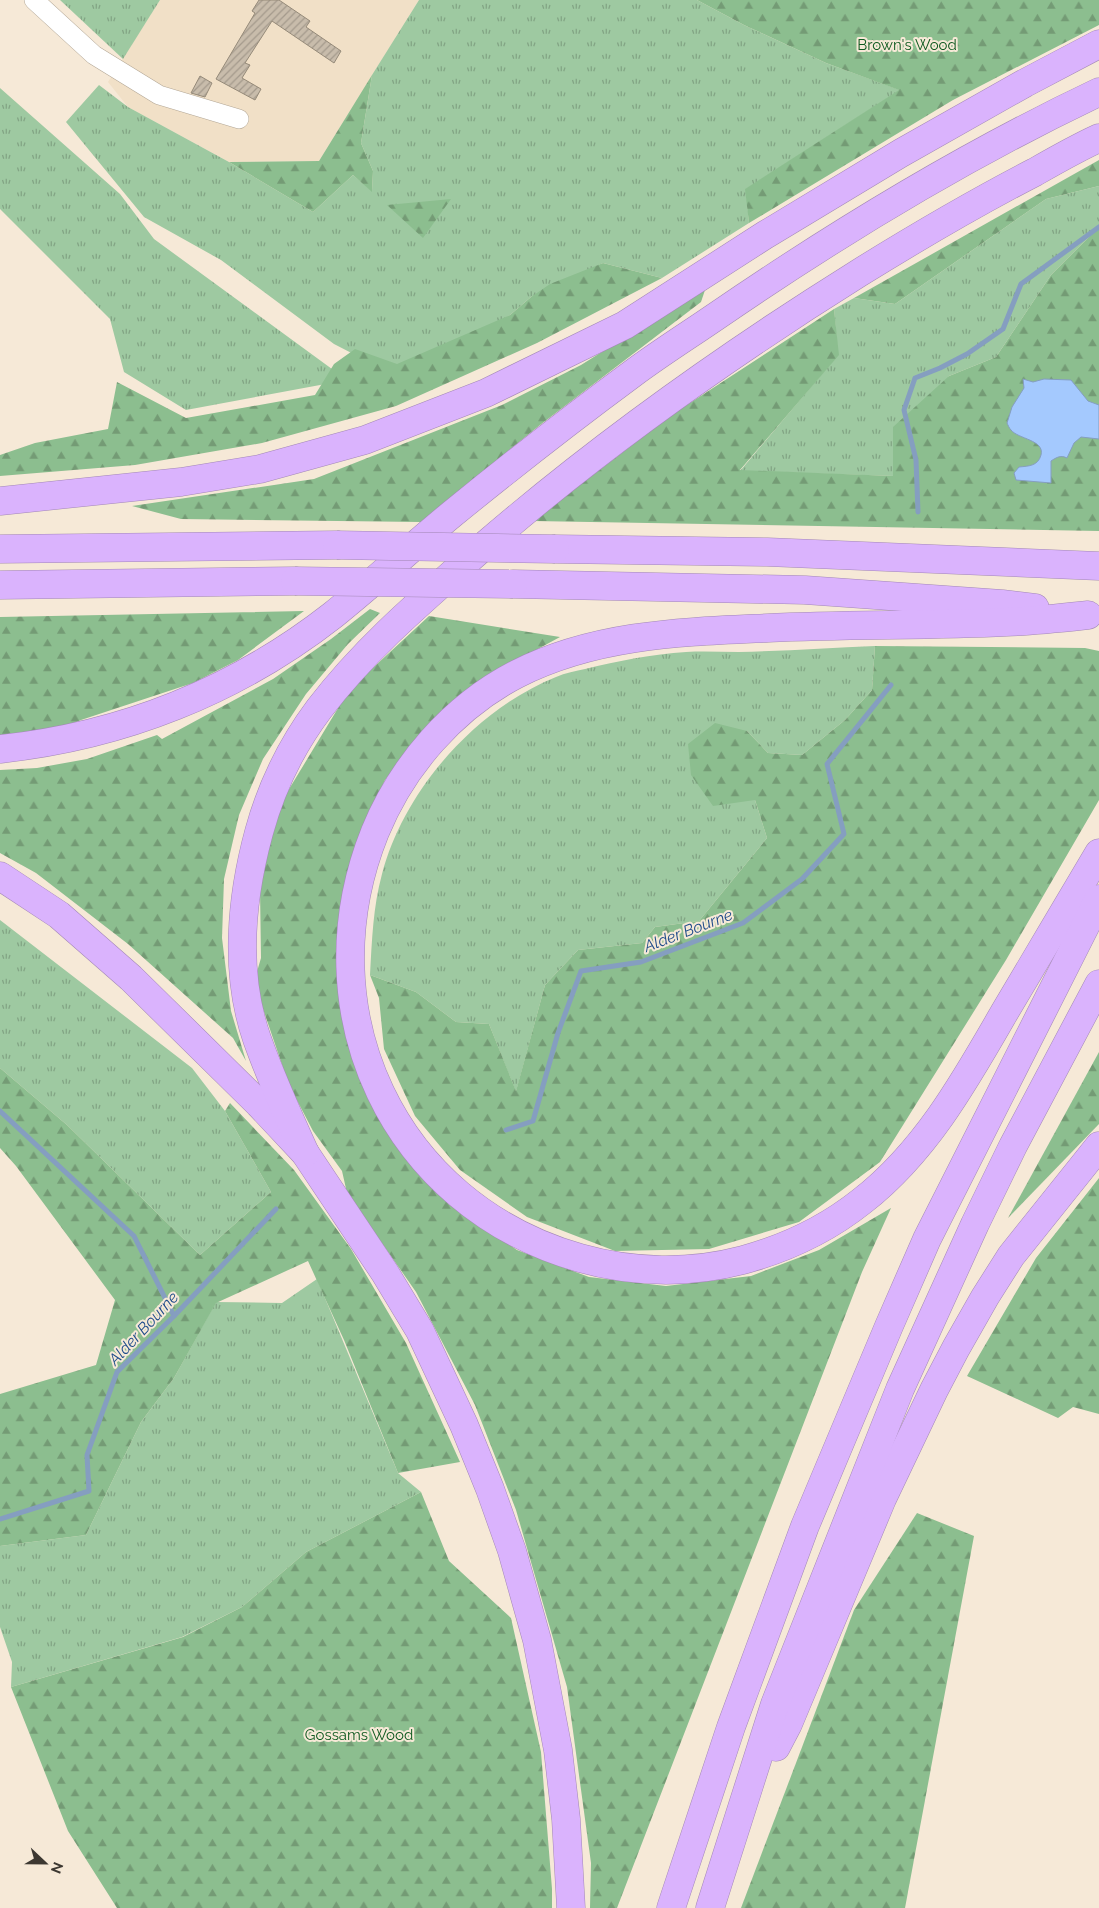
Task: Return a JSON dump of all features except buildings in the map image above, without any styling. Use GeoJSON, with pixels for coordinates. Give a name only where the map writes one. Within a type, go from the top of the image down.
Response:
{"type":"FeatureCollection","features":[{"type":"Feature","properties":{"kind":"highway"},"geometry":{"type":"LineString","coordinates":[[0,500],[181,482],[260,469],[365,440],[470,400],[516,380],[625,325],[765,235],[901,153],[1025,83],[1099,44]]}},
{"type":"Feature","properties":{"kind":"highway"},"geometry":{"type":"LineString","coordinates":[[0,749],[54,742],[92,734],[136,721],[196,698],[259,665],[334,614],[461,507],[628,377],[778,274],[869,217],[968,160],[1099,92]]}},
{"type":"Feature","properties":{"kind":"highway"},"geometry":{"type":"LineString","coordinates":[[305,1153],[271,1076],[252,1020],[242,952],[243,924],[253,854],[270,798],[289,756],[316,712],[357,664],[409,612],[517,518],[675,396],[778,325],[894,252],[981,200],[1099,138]]}},
{"type":"Feature","properties":{"kind":"highway"},"geometry":{"type":"LineString","coordinates":[[0,548],[337,545],[555,548],[767,552],[1099,566]]}},
{"type":"Feature","properties":{"kind":"highway"},"geometry":{"type":"LineString","coordinates":[[0,586],[295,581],[806,590],[1002,604],[1093,615]]}},
{"type":"Feature","properties":{"kind":"highway"},"geometry":{"type":"LineString","coordinates":[[1093,615],[1007,622],[816,626],[714,630],[648,636],[602,644],[564,654],[518,674],[461,712],[419,757],[394,793],[372,839],[359,879],[351,923],[351,991],[358,1031],[372,1072],[393,1114],[407,1136],[425,1160],[448,1184],[495,1220],[531,1240],[552,1249],[592,1261],[621,1267],[682,1270],[728,1264],[771,1252],[819,1230],[863,1200],[881,1185],[917,1147],[969,1073],[1099,853]]}},
{"type":"Feature","properties":{"kind":"highway"},"geometry":{"type":"LineString","coordinates":[[0,876],[59,914],[130,978],[259,1104],[305,1153],[386,1273],[420,1331],[464,1425],[509,1542],[537,1640],[558,1750],[566,1819],[571,1908]]}},
{"type":"Feature","properties":{"kind":"highway"},"geometry":{"type":"LineString","coordinates":[[671,1908],[730,1727],[805,1526],[885,1335],[927,1239],[1099,899]]}},
{"type":"Feature","properties":{"kind":"highway"},"geometry":{"type":"LineString","coordinates":[[710,1908],[775,1704],[904,1380],[979,1215],[1099,984]]}},
{"type":"Feature","properties":{"kind":"highway"},"geometry":{"type":"LineString","coordinates":[[734,1832],[788,1724],[882,1499],[938,1381],[985,1297],[1012,1256],[1099,1146]]}},
{"type":"Feature","properties":{"kind":"lane"},"geometry":{"type":"LineString","coordinates":[[34,0],[94,55],[159,95],[238,119]]}},
{"type":"Feature","properties":{"kind":"shaded area"},"geometry":{"type":"Polygon","coordinates":[[[160,0],[419,0],[319,161],[229,162],[128,107],[108,82],[160,0]]]}},
{"type":"Feature","properties":{"kind":"green space"},"geometry":{"type":"Polygon","coordinates":[[[60,0],[160,0],[123,59],[60,0]]]}},
{"type":"Feature","properties":{"kind":"green space"},"geometry":{"type":"Polygon","coordinates":[[[419,0],[697,0],[744,25],[826,63],[900,90],[746,189],[749,223],[662,278],[603,263],[531,297],[510,315],[400,378],[334,344],[221,260],[144,217],[66,122],[99,85],[128,107],[229,162],[313,212],[353,175],[372,191],[373,171],[361,143],[372,75],[419,0]]]}},
{"type":"Feature","properties":{"kind":"green space","name":"Brown's Wood"},"geometry":{"type":"Polygon","coordinates":[[[697,0],[1099,0],[1099,25],[953,100],[749,223],[745,189],[899,90],[826,63],[744,25],[697,0]]]}},
{"type":"Feature","properties":{"kind":"green space"},"geometry":{"type":"Polygon","coordinates":[[[372,75],[361,143],[373,171],[372,192],[353,175],[313,212],[229,162],[319,161],[372,75]]]}},
{"type":"Feature","properties":{"kind":"green space"},"geometry":{"type":"Polygon","coordinates":[[[0,88],[120,194],[154,239],[347,380],[186,410],[124,372],[110,319],[0,209],[0,88]]]}},
{"type":"Feature","properties":{"kind":"green space"},"geometry":{"type":"Polygon","coordinates":[[[1099,160],[1099,186],[1046,199],[895,304],[854,298],[1099,160]]]}},
{"type":"Feature","properties":{"kind":"green space"},"geometry":{"type":"Polygon","coordinates":[[[1099,186],[1099,227],[1051,275],[996,357],[949,376],[893,476],[740,471],[838,355],[834,309],[854,298],[895,304],[1046,199],[1099,186]]]}},
{"type":"Feature","properties":{"kind":"green space"},"geometry":{"type":"Polygon","coordinates":[[[451,199],[423,238],[387,205],[451,199]]]}},
{"type":"Feature","properties":{"kind":"green space"},"geometry":{"type":"Polygon","coordinates":[[[1099,227],[1099,531],[533,521],[670,416],[834,309],[839,355],[740,470],[893,476],[893,427],[949,376],[996,357],[1051,275],[1099,227]]]}},
{"type":"Feature","properties":{"kind":"green space"},"geometry":{"type":"Polygon","coordinates":[[[603,263],[662,278],[537,343],[396,406],[262,443],[135,465],[0,476],[0,455],[35,443],[108,429],[117,382],[186,418],[315,395],[334,364],[355,349],[397,364],[510,315],[550,284],[603,263]]]}},
{"type":"Feature","properties":{"kind":"green space"},"geometry":{"type":"Polygon","coordinates":[[[706,287],[701,302],[540,425],[421,522],[181,519],[132,506],[314,479],[502,405],[581,365],[706,287]]]}},
{"type":"Feature","properties":{"kind":"green space"},"geometry":{"type":"Polygon","coordinates":[[[370,609],[380,613],[348,644],[306,694],[263,759],[239,815],[224,879],[222,938],[231,1011],[246,1061],[233,1038],[128,944],[36,873],[0,853],[0,770],[37,768],[87,759],[157,735],[162,739],[273,679],[331,639],[370,609]]]}},
{"type":"Feature","properties":{"kind":"green space"},"geometry":{"type":"Polygon","coordinates":[[[304,611],[238,660],[193,683],[81,720],[56,731],[0,737],[0,617],[304,611]]]}},
{"type":"Feature","properties":{"kind":"green space"},"geometry":{"type":"Polygon","coordinates":[[[429,616],[560,637],[483,679],[396,766],[385,780],[363,827],[346,878],[337,940],[341,1003],[361,1077],[399,1147],[447,1202],[517,1250],[589,1277],[666,1286],[751,1276],[819,1250],[891,1208],[862,1272],[617,1908],[590,1908],[591,1863],[567,1687],[516,1510],[475,1405],[416,1292],[347,1193],[342,1171],[313,1131],[289,1085],[262,1006],[256,975],[261,958],[260,889],[277,809],[349,690],[429,616]]]}},
{"type":"Feature","properties":{"kind":"green space"},"geometry":{"type":"Polygon","coordinates":[[[875,646],[872,690],[845,720],[802,755],[768,753],[747,731],[755,800],[767,838],[699,921],[655,927],[642,943],[578,950],[545,985],[516,1092],[489,1024],[456,1022],[416,992],[370,975],[373,924],[382,874],[407,812],[447,756],[498,709],[526,691],[559,676],[635,658],[686,652],[756,652],[875,646]]]}},
{"type":"Feature","properties":{"kind":"green space"},"geometry":{"type":"Polygon","coordinates":[[[875,646],[1085,648],[1099,651],[1099,800],[1006,960],[880,1162],[799,1222],[709,1249],[615,1251],[527,1217],[460,1170],[415,1116],[384,1049],[379,998],[370,975],[416,992],[456,1022],[489,1024],[516,1091],[545,985],[578,950],[642,943],[655,927],[699,921],[767,838],[755,800],[713,806],[691,775],[688,744],[715,723],[747,731],[768,753],[802,755],[845,720],[872,690],[875,646]]]}},
{"type":"Feature","properties":{"kind":"green space"},"geometry":{"type":"Polygon","coordinates":[[[0,920],[192,1068],[225,1111],[271,1192],[200,1255],[67,1125],[0,1068],[0,920]]]}},
{"type":"Feature","properties":{"kind":"green space"},"geometry":{"type":"Polygon","coordinates":[[[1099,1052],[1099,1124],[1008,1218],[1099,1052]]]}},
{"type":"Feature","properties":{"kind":"green space"},"geometry":{"type":"Polygon","coordinates":[[[0,1068],[67,1125],[200,1255],[271,1192],[225,1111],[230,1103],[294,1170],[351,1249],[406,1343],[460,1462],[398,1473],[344,1340],[308,1261],[216,1303],[174,1378],[141,1422],[86,1535],[0,1546],[0,1394],[96,1365],[115,1300],[16,1166],[0,1148],[0,1068]]]}},
{"type":"Feature","properties":{"kind":"green space"},"geometry":{"type":"Polygon","coordinates":[[[1099,1178],[1099,1414],[1073,1407],[1058,1418],[967,1376],[1036,1258],[1099,1178]]]}},
{"type":"Feature","properties":{"kind":"green space"},"geometry":{"type":"Polygon","coordinates":[[[317,1279],[398,1473],[421,1492],[306,1552],[242,1607],[182,1637],[11,1687],[12,1662],[0,1627],[0,1546],[86,1535],[141,1422],[174,1378],[216,1302],[282,1303],[317,1279]]]}},
{"type":"Feature","properties":{"kind":"green space","name":"Gossams Wood"},"geometry":{"type":"Polygon","coordinates":[[[421,1492],[449,1561],[511,1618],[541,1752],[552,1908],[117,1908],[68,1831],[11,1687],[183,1637],[242,1607],[306,1552],[421,1492]]]}},
{"type":"Feature","properties":{"kind":"green space"},"geometry":{"type":"Polygon","coordinates":[[[917,1513],[974,1536],[905,1908],[741,1908],[854,1610],[917,1513]]]}},
{"type":"Feature","properties":{"kind":"water"},"geometry":{"type":"Polygon","coordinates":[[[1023,379],[1033,382],[1044,379],[1071,380],[1088,401],[1099,405],[1099,439],[1081,437],[1074,443],[1067,458],[1059,457],[1051,461],[1051,483],[1016,480],[1014,473],[1019,467],[1030,466],[1038,461],[1041,455],[1039,446],[1014,433],[1007,423],[1012,407],[1024,388],[1023,379]]]}},
{"type":"Feature","properties":{"kind":"waterway","name":"Alder Bourne"},"geometry":{"type":"LineString","coordinates":[[918,512],[916,460],[904,410],[915,378],[967,354],[1003,329],[1021,284],[1099,227]]}},
{"type":"Feature","properties":{"kind":"waterway","name":"Alder Bourne"},"geometry":{"type":"LineString","coordinates":[[506,1130],[533,1121],[558,1033],[581,971],[641,962],[743,923],[802,879],[844,834],[827,764],[891,685]]}},
{"type":"Feature","properties":{"kind":"waterway"},"geometry":{"type":"LineString","coordinates":[[0,1111],[134,1236],[174,1316]]}},
{"type":"Feature","properties":{"kind":"waterway","name":"Alder Bourne"},"geometry":{"type":"LineString","coordinates":[[0,1519],[89,1491],[87,1455],[117,1372],[174,1316],[276,1209]]}}]}
